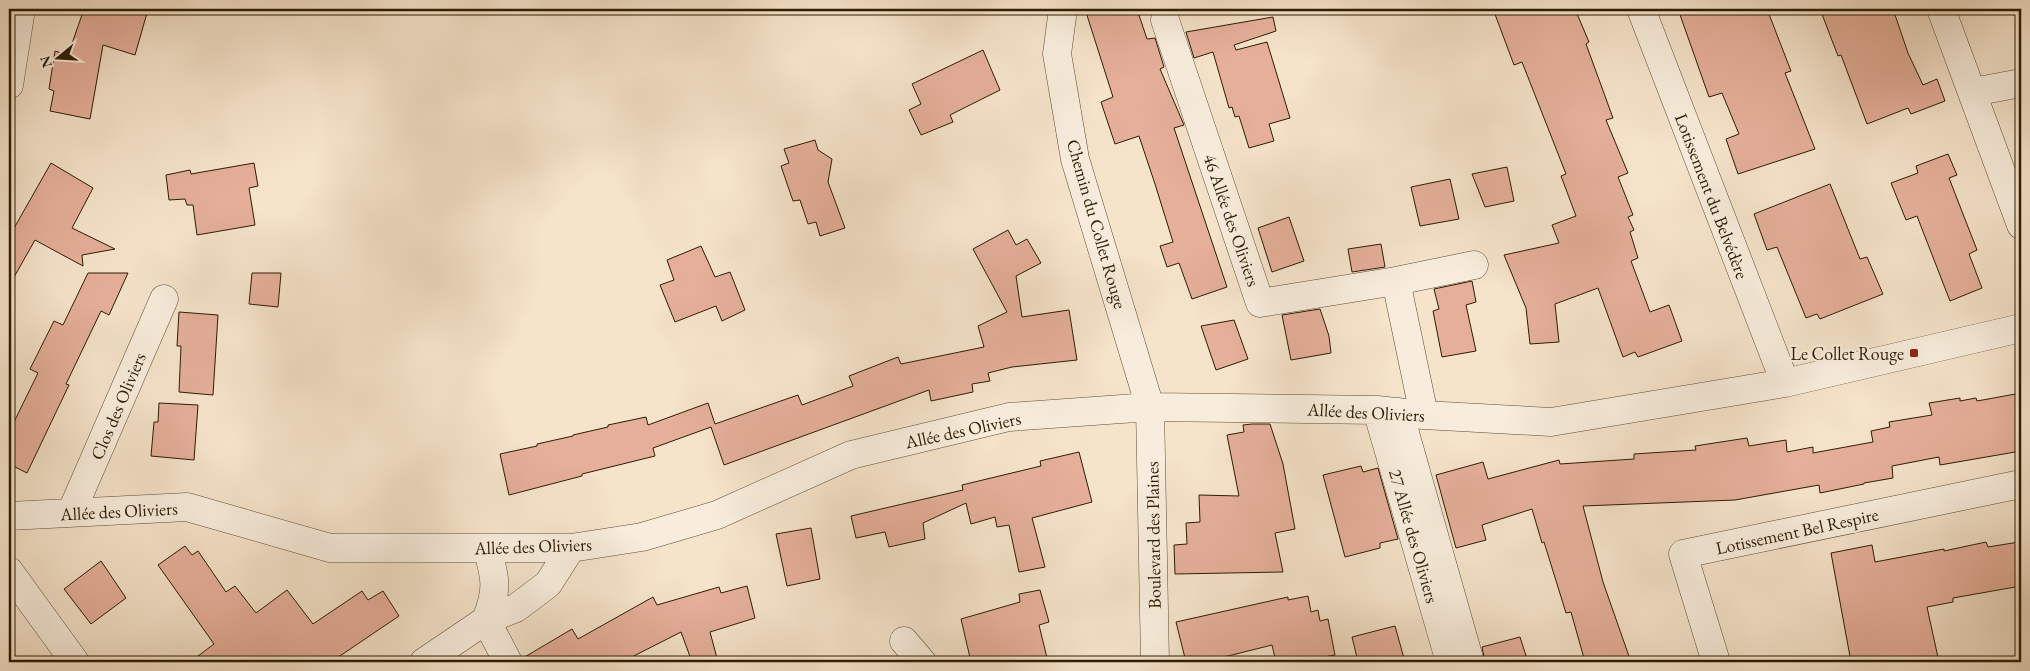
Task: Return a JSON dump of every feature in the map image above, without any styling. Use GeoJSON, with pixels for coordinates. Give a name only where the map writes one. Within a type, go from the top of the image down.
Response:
{"type":"FeatureCollection","features":[{"type":"Feature","properties":{"kind":"street"},"geometry":{"type":"LineString","coordinates":[[9,85],[21,9]]}},
{"type":"Feature","properties":{"kind":"street","name":"Chemin du Collet Rouge"},"geometry":{"type":"LineString","coordinates":[[1063,9],[1057,54],[1075,159],[1150,407]]}},
{"type":"Feature","properties":{"kind":"street","name":"Lotissement du Belvédère"},"geometry":{"type":"LineString","coordinates":[[1641,9],[1785,384]]}},
{"type":"Feature","properties":{"kind":"street"},"geometry":{"type":"LineString","coordinates":[[1941,9],[2021,225]]}},
{"type":"Feature","properties":{"kind":"street","name":"46 Allée des Oliviers"},"geometry":{"type":"LineString","coordinates":[[1165,20],[1260,303],[1396,281]]}},
{"type":"Feature","properties":{"kind":"street"},"geometry":{"type":"LineString","coordinates":[[1973,92],[2021,83]]}},
{"type":"Feature","properties":{"kind":"street"},"geometry":{"type":"LineString","coordinates":[[1470,662],[1400,412],[1396,281],[1474,265]]}},
{"type":"Feature","properties":{"kind":"street","name":"Clos des Oliviers"},"geometry":{"type":"LineString","coordinates":[[71,513],[164,299]]}},
{"type":"Feature","properties":{"kind":"street","name":"Allée des Oliviers"},"geometry":{"type":"LineString","coordinates":[[9,516],[187,507],[330,548],[571,548],[642,537],[717,514],[851,455],[1009,417],[1150,407],[1400,412],[1551,422],[1785,384],[2021,328]]}},
{"type":"Feature","properties":{"kind":"street","name":"Boulevard des Plaines"},"geometry":{"type":"LineString","coordinates":[[1150,407],[1155,662]]}},
{"type":"Feature","properties":{"kind":"street","name":"27 Allée des Oliviers"},"geometry":{"type":"LineString","coordinates":[[1400,412],[1450,662]]}},
{"type":"Feature","properties":{"kind":"street","name":"Lotissement Bel Respire"},"geometry":{"type":"LineString","coordinates":[[1716,662],[1682,554],[2021,484]]}},
{"type":"Feature","properties":{"kind":"street"},"geometry":{"type":"LineString","coordinates":[[487,548],[495,574],[495,598],[486,620],[508,662]]}},
{"type":"Feature","properties":{"kind":"street"},"geometry":{"type":"LineString","coordinates":[[424,662],[486,620],[516,608],[548,584],[571,548]]}},
{"type":"Feature","properties":{"kind":"street"},"geometry":{"type":"LineString","coordinates":[[9,571],[75,662]]}},
{"type":"Feature","properties":{"kind":"street"},"geometry":{"type":"LineString","coordinates":[[904,641],[922,662]]}},
{"type":"Feature","properties":{"kind":"building"},"geometry":{"type":"Polygon","coordinates":[[[84,9],[132,9],[147,13],[135,55],[103,45],[90,119],[50,111],[54,91],[49,89],[55,51],[68,55],[84,9]]]}},
{"type":"Feature","properties":{"kind":"building"},"geometry":{"type":"Polygon","coordinates":[[[1085,9],[1137,9],[1147,39],[1155,38],[1164,67],[1160,69],[1184,125],[1174,128],[1227,287],[1192,299],[1179,263],[1167,267],[1160,246],[1173,242],[1155,184],[1139,136],[1115,144],[1101,102],[1113,97],[1085,9]]]}},
{"type":"Feature","properties":{"kind":"building"},"geometry":{"type":"Polygon","coordinates":[[[1493,9],[1575,9],[1589,42],[1586,44],[1613,118],[1606,120],[1628,173],[1618,177],[1633,215],[1628,217],[1634,230],[1630,232],[1638,258],[1631,261],[1650,312],[1669,305],[1682,341],[1638,357],[1635,352],[1623,357],[1598,288],[1555,304],[1559,342],[1530,344],[1526,308],[1504,255],[1559,243],[1552,225],[1576,216],[1561,176],[1566,174],[1522,62],[1514,65],[1493,9]]]}},
{"type":"Feature","properties":{"kind":"building"},"geometry":{"type":"Polygon","coordinates":[[[1678,9],[1767,9],[1791,71],[1785,73],[1815,149],[1738,174],[1726,139],[1739,134],[1722,93],[1709,97],[1678,9]]]}},
{"type":"Feature","properties":{"kind":"building"},"geometry":{"type":"Polygon","coordinates":[[[1820,9],[1893,9],[1908,53],[1923,85],[1937,79],[1945,101],[1911,114],[1908,108],[1867,124],[1841,55],[1838,56],[1820,9]]]}},
{"type":"Feature","properties":{"kind":"building"},"geometry":{"type":"Polygon","coordinates":[[[1273,17],[1276,31],[1234,45],[1236,50],[1267,42],[1290,118],[1269,124],[1274,141],[1249,148],[1239,116],[1235,117],[1232,107],[1229,108],[1213,52],[1194,58],[1186,32],[1273,17]]]}},
{"type":"Feature","properties":{"kind":"building"},"geometry":{"type":"Polygon","coordinates":[[[983,50],[1000,90],[950,115],[953,122],[921,135],[909,110],[921,104],[912,84],[983,50]]]}},
{"type":"Feature","properties":{"kind":"building"},"geometry":{"type":"Polygon","coordinates":[[[815,140],[818,150],[832,159],[828,182],[845,228],[820,236],[816,222],[808,224],[800,200],[793,201],[781,166],[789,163],[784,149],[815,140]]]}},
{"type":"Feature","properties":{"kind":"building"},"geometry":{"type":"Polygon","coordinates":[[[1948,154],[1957,175],[1949,178],[1977,250],[1969,254],[1982,288],[1950,301],[1917,216],[1906,220],[1891,183],[1918,173],[1916,166],[1948,154]]]}},
{"type":"Feature","properties":{"kind":"building"},"geometry":{"type":"Polygon","coordinates":[[[51,163],[93,188],[72,228],[115,249],[82,255],[83,266],[35,240],[9,286],[9,237],[51,163]]]}},
{"type":"Feature","properties":{"kind":"building"},"geometry":{"type":"Polygon","coordinates":[[[254,163],[258,186],[249,188],[255,225],[197,235],[193,205],[187,205],[185,199],[169,200],[166,175],[190,170],[191,174],[254,163]]]}},
{"type":"Feature","properties":{"kind":"building"},"geometry":{"type":"Polygon","coordinates":[[[1507,167],[1514,201],[1485,207],[1472,174],[1507,167]]]}},
{"type":"Feature","properties":{"kind":"building"},"geometry":{"type":"Polygon","coordinates":[[[1450,179],[1459,219],[1420,226],[1411,187],[1450,179]]]}},
{"type":"Feature","properties":{"kind":"building"},"geometry":{"type":"Polygon","coordinates":[[[1830,184],[1860,259],[1867,257],[1883,294],[1820,319],[1817,314],[1806,318],[1777,247],[1767,250],[1754,214],[1830,184]]]}},
{"type":"Feature","properties":{"kind":"building"},"geometry":{"type":"Polygon","coordinates":[[[1289,217],[1304,261],[1272,272],[1258,228],[1289,217]]]}},
{"type":"Feature","properties":{"kind":"building"},"geometry":{"type":"Polygon","coordinates":[[[1008,230],[1016,245],[1027,239],[1041,263],[1016,276],[1022,317],[1069,310],[1077,360],[1012,367],[988,373],[990,381],[972,384],[973,392],[931,401],[929,390],[724,465],[711,427],[653,448],[655,456],[509,495],[500,454],[608,427],[608,425],[646,417],[648,425],[708,403],[715,424],[798,395],[802,405],[853,386],[849,376],[898,357],[901,364],[984,347],[978,326],[1007,312],[973,249],[1008,230]]]}},
{"type":"Feature","properties":{"kind":"building"},"geometry":{"type":"Polygon","coordinates":[[[1381,244],[1385,267],[1352,272],[1348,249],[1381,244]]]}},
{"type":"Feature","properties":{"kind":"building"},"geometry":{"type":"Polygon","coordinates":[[[701,246],[715,277],[730,272],[745,310],[722,321],[716,306],[675,322],[660,285],[674,280],[667,260],[701,246]]]}},
{"type":"Feature","properties":{"kind":"building"},"geometry":{"type":"Polygon","coordinates":[[[88,273],[128,273],[109,315],[101,311],[66,384],[69,385],[27,473],[9,464],[9,419],[14,422],[38,373],[30,369],[54,321],[63,325],[88,273]]]}},
{"type":"Feature","properties":{"kind":"building"},"geometry":{"type":"Polygon","coordinates":[[[252,273],[281,273],[278,307],[249,304],[252,273]]]}},
{"type":"Feature","properties":{"kind":"building"},"geometry":{"type":"Polygon","coordinates":[[[1472,281],[1476,302],[1466,305],[1476,351],[1442,357],[1433,311],[1439,309],[1434,289],[1472,281]]]}},
{"type":"Feature","properties":{"kind":"building"},"geometry":{"type":"Polygon","coordinates":[[[1320,309],[1329,336],[1331,353],[1291,360],[1282,315],[1320,309]]]}},
{"type":"Feature","properties":{"kind":"building"},"geometry":{"type":"Polygon","coordinates":[[[179,312],[218,315],[213,395],[179,392],[181,346],[177,346],[179,312]]]}},
{"type":"Feature","properties":{"kind":"building"},"geometry":{"type":"Polygon","coordinates":[[[1234,320],[1248,359],[1216,370],[1201,326],[1234,320]]]}},
{"type":"Feature","properties":{"kind":"building"},"geometry":{"type":"Polygon","coordinates":[[[2021,393],[2021,451],[1940,465],[1939,457],[1892,466],[1893,478],[1820,493],[1819,485],[1735,500],[1583,506],[1603,582],[1631,662],[1585,662],[1571,612],[1566,613],[1532,509],[1482,525],[1486,540],[1456,548],[1436,475],[1483,462],[1488,479],[1559,460],[1560,464],[1634,459],[1634,454],[1696,450],[1695,446],[1747,438],[1749,446],[1786,440],[1787,452],[1813,447],[1813,453],[1873,442],[1871,431],[1890,427],[1889,422],[1932,415],[1929,403],[1960,398],[1960,401],[1976,398],[1977,401],[2021,393]]]}},
{"type":"Feature","properties":{"kind":"building"},"geometry":{"type":"Polygon","coordinates":[[[159,403],[198,405],[194,460],[151,456],[154,422],[158,422],[159,403]]]}},
{"type":"Feature","properties":{"kind":"building"},"geometry":{"type":"Polygon","coordinates":[[[1270,424],[1283,464],[1295,529],[1275,533],[1283,572],[1175,574],[1174,545],[1187,544],[1186,523],[1200,522],[1199,495],[1239,496],[1227,435],[1244,432],[1243,425],[1270,424]]]}},
{"type":"Feature","properties":{"kind":"building"},"geometry":{"type":"Polygon","coordinates":[[[1079,452],[1092,502],[1032,518],[1045,567],[1019,572],[1009,525],[997,527],[995,517],[971,524],[966,503],[923,523],[925,539],[889,547],[885,532],[856,538],[851,516],[963,490],[962,485],[1041,466],[1040,461],[1079,452]]]}},
{"type":"Feature","properties":{"kind":"building"},"geometry":{"type":"Polygon","coordinates":[[[1361,466],[1363,472],[1378,468],[1398,539],[1380,543],[1380,548],[1345,557],[1323,475],[1361,466]]]}},
{"type":"Feature","properties":{"kind":"building"},"geometry":{"type":"Polygon","coordinates":[[[811,528],[820,579],[787,586],[776,534],[811,528]]]}},
{"type":"Feature","properties":{"kind":"building"},"geometry":{"type":"Polygon","coordinates":[[[1986,542],[1988,547],[2019,542],[2021,586],[1953,598],[1953,602],[1927,607],[1939,662],[1851,662],[1831,553],[1872,545],[1875,562],[1986,542]]]}},
{"type":"Feature","properties":{"kind":"building"},"geometry":{"type":"Polygon","coordinates":[[[185,546],[192,555],[198,551],[226,592],[235,586],[256,613],[287,590],[313,624],[362,591],[368,600],[383,591],[399,616],[331,662],[190,662],[214,644],[158,565],[185,546]]]}},
{"type":"Feature","properties":{"kind":"building"},"geometry":{"type":"Polygon","coordinates":[[[101,561],[126,598],[91,624],[64,589],[101,561]]]}},
{"type":"Feature","properties":{"kind":"building"},"geometry":{"type":"Polygon","coordinates":[[[747,586],[755,618],[710,632],[718,662],[692,662],[681,632],[622,662],[524,662],[523,658],[572,629],[578,639],[653,597],[657,605],[719,587],[721,593],[747,586]]]}},
{"type":"Feature","properties":{"kind":"building"},"geometry":{"type":"Polygon","coordinates":[[[1040,590],[1049,622],[1039,625],[1048,662],[971,662],[961,619],[1020,602],[1019,594],[1040,590]]]}},
{"type":"Feature","properties":{"kind":"building"},"geometry":{"type":"Polygon","coordinates":[[[1308,596],[1311,612],[1318,610],[1320,621],[1328,619],[1335,655],[1296,662],[1276,662],[1272,645],[1204,662],[1186,662],[1176,622],[1288,597],[1288,600],[1308,596]]]}},
{"type":"Feature","properties":{"kind":"building"},"geometry":{"type":"Polygon","coordinates":[[[1395,626],[1405,662],[1358,662],[1352,637],[1395,626]]]}},
{"type":"Feature","properties":{"kind":"building"},"geometry":{"type":"Polygon","coordinates":[[[1520,637],[1528,662],[1485,662],[1482,647],[1520,637]]]}},
{"type":"Feature","properties":{"kind":"place","name":"Le Collet Rouge"},"geometry":{"type":"Point","coordinates":[1914,353]}}]}
